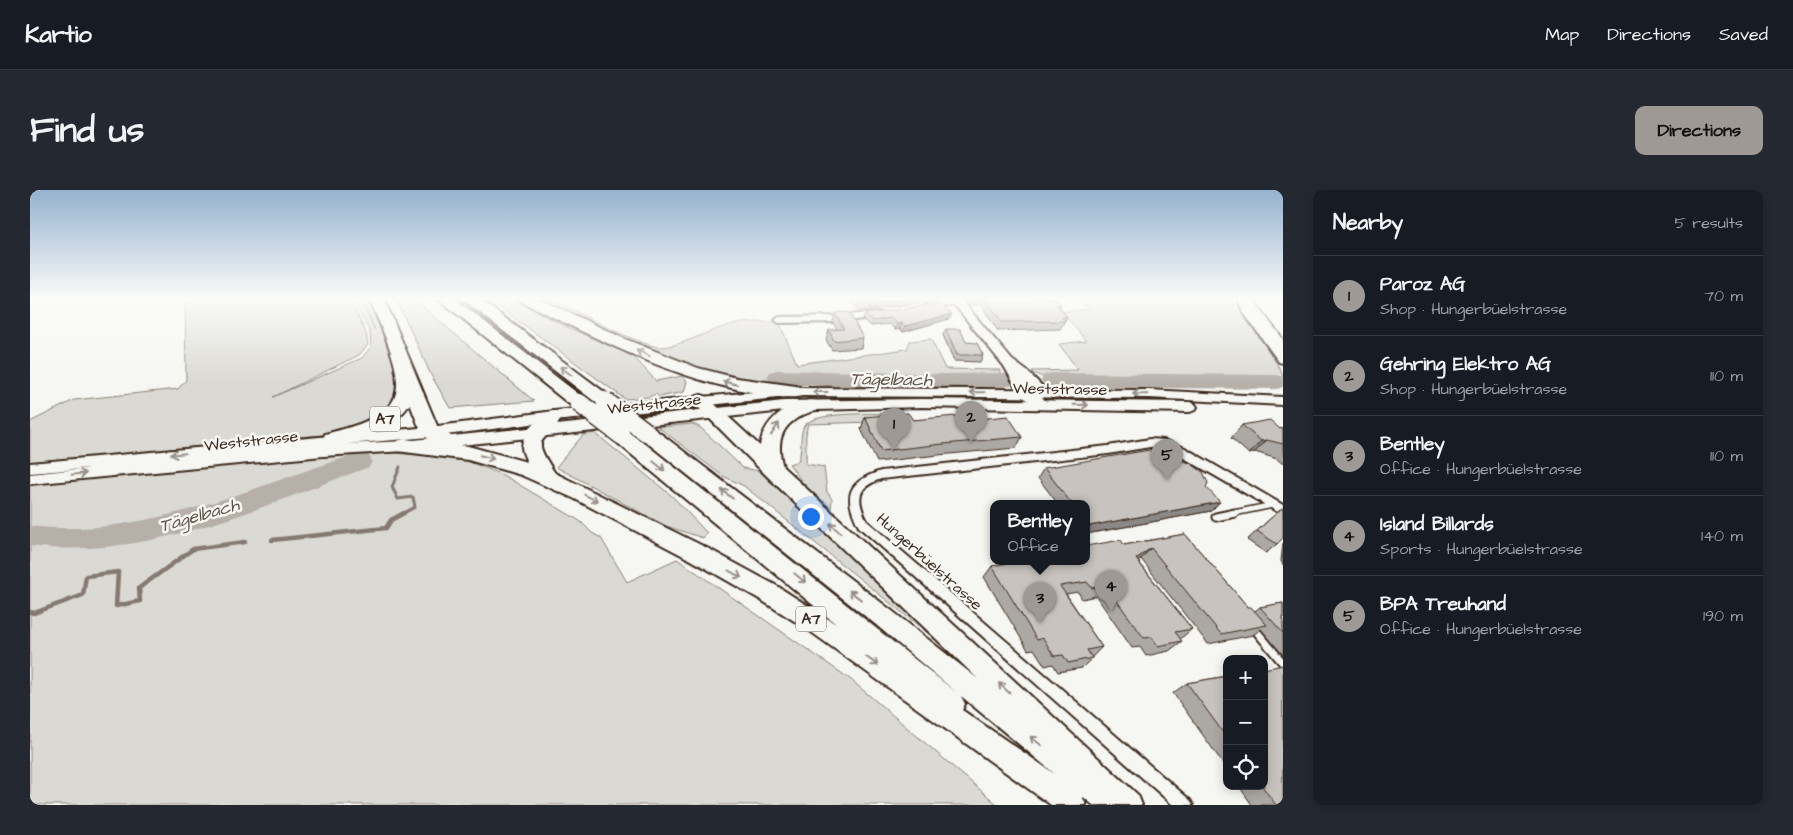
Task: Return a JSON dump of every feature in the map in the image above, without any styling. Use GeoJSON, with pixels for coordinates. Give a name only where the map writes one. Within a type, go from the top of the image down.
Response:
{"type":"FeatureCollection","features":[{"type":"Feature","properties":{"kind":"highway","name":"A7"},"geometry":{"type":"LineString","coordinates":[[388,327],[405,369],[437,436]]}},
{"type":"Feature","properties":{"kind":"highway","name":"A7"},"geometry":{"type":"LineString","coordinates":[[481,327],[621,435],[866,632],[1064,798]]}},
{"type":"Feature","properties":{"kind":"highway"},"geometry":{"type":"LineString","coordinates":[[506,327],[646,432],[883,617],[1114,805]]}},
{"type":"Feature","properties":{"kind":"highway"},"geometry":{"type":"LineString","coordinates":[[588,327],[689,371],[745,386],[796,392]]}},
{"type":"Feature","properties":{"kind":"highway","name":"A7"},"geometry":{"type":"LineString","coordinates":[[332,439],[366,430],[382,421],[395,410],[406,393],[405,369]]}},
{"type":"Feature","properties":{"kind":"highway"},"geometry":{"type":"LineString","coordinates":[[689,371],[702,386],[707,408],[1128,805]]}},
{"type":"Feature","properties":{"kind":"highway"},"geometry":{"type":"LineString","coordinates":[[775,472],[769,447],[773,430],[789,414],[811,405]]}},
{"type":"Feature","properties":{"kind":"highway"},"geometry":{"type":"LineString","coordinates":[[690,417],[707,408]]}},
{"type":"Feature","properties":{"kind":"highway"},"geometry":{"type":"LineString","coordinates":[[536,432],[554,416]]}},
{"type":"Feature","properties":{"kind":"highway","name":"A7"},"geometry":{"type":"LineString","coordinates":[[536,432],[532,442],[531,453],[547,477]]}},
{"type":"Feature","properties":{"kind":"highway","name":"A7"},"geometry":{"type":"LineString","coordinates":[[404,446],[452,450],[486,456],[547,477],[701,555],[798,611],[1064,798]]}},
{"type":"Feature","properties":{"kind":"main road"},"geometry":{"type":"LineString","coordinates":[[1260,327],[1283,359]]}},
{"type":"Feature","properties":{"kind":"main road"},"geometry":{"type":"LineString","coordinates":[[1266,327],[1283,349]]}},
{"type":"Feature","properties":{"kind":"main road","name":"Weststrasse"},"geometry":{"type":"LineString","coordinates":[[707,408],[796,392],[1024,391],[1042,396],[1283,410]]}},
{"type":"Feature","properties":{"kind":"main road","name":"Weststrasse"},"geometry":{"type":"LineString","coordinates":[[1247,399],[1283,391]]}},
{"type":"Feature","properties":{"kind":"main road","name":"Weststrasse"},"geometry":{"type":"LineString","coordinates":[[30,479],[323,450],[404,446],[437,436],[554,416],[707,408],[1042,396],[1149,394],[1283,401]]}},
{"type":"Feature","properties":{"kind":"main road","name":"Weststrasse"},"geometry":{"type":"LineString","coordinates":[[30,468],[332,439],[536,432],[690,417]]}},
{"type":"Feature","properties":{"kind":"street"},"geometry":{"type":"LineString","coordinates":[[977,327],[1015,370],[1042,396]]}},
{"type":"Feature","properties":{"kind":"street"},"geometry":{"type":"LineString","coordinates":[[1015,370],[1024,391]]}},
{"type":"Feature","properties":{"kind":"street","name":"Hungerbüelstrasse"},"geometry":{"type":"LineString","coordinates":[[1185,805],[1149,771],[864,524],[855,510],[854,497],[860,484],[870,478],[881,475],[1108,450],[1150,443],[1164,444],[1181,451],[1278,508]]}},
{"type":"Feature","properties":{"kind":"lane"},"geometry":{"type":"LineString","coordinates":[[1216,517],[1278,508]]}},
{"type":"Feature","properties":{"kind":"lane"},"geometry":{"type":"LineString","coordinates":[[1245,619],[1283,663]]}},
{"type":"Feature","properties":{"kind":"shaded area"},"geometry":{"type":"Polygon","coordinates":[[[185,327],[363,327],[368,345],[359,355],[273,397],[362,358],[371,347],[370,332],[367,327],[373,327],[375,330],[374,327],[381,327],[397,366],[397,399],[379,419],[334,434],[30,462],[30,422],[74,400],[178,389],[186,380],[185,327]]]}},
{"type":"Feature","properties":{"kind":"shaded area"},"geometry":{"type":"Polygon","coordinates":[[[409,327],[446,327],[534,401],[450,408],[431,375],[409,327]]]}},
{"type":"Feature","properties":{"kind":"shaded area"},"geometry":{"type":"Polygon","coordinates":[[[526,327],[566,327],[633,356],[656,381],[682,376],[687,381],[684,392],[659,397],[656,394],[649,397],[625,399],[526,327]]]}},
{"type":"Feature","properties":{"kind":"shaded area"},"geometry":{"type":"Polygon","coordinates":[[[594,327],[606,327],[652,346],[661,347],[685,342],[725,327],[781,327],[797,364],[907,349],[910,341],[931,339],[945,369],[1000,370],[1000,374],[994,375],[1000,375],[1002,383],[919,387],[808,385],[780,383],[777,370],[779,386],[713,374],[660,356],[594,327]]]}},
{"type":"Feature","properties":{"kind":"shaded area"},"geometry":{"type":"Polygon","coordinates":[[[1074,327],[1253,327],[1283,376],[1279,380],[1268,379],[1271,387],[1216,385],[1058,386],[1033,374],[1032,371],[1078,370],[1059,344],[1086,341],[1074,327]]]}},
{"type":"Feature","properties":{"kind":"shaded area"},"geometry":{"type":"Polygon","coordinates":[[[907,414],[905,421],[808,424],[806,464],[824,467],[827,492],[832,499],[831,509],[807,488],[789,464],[798,461],[804,426],[811,421],[836,415],[907,414]]]}},
{"type":"Feature","properties":{"kind":"shaded area"},"geometry":{"type":"Polygon","coordinates":[[[693,424],[701,428],[743,468],[759,471],[936,637],[935,639],[744,486],[723,476],[658,427],[693,424]]]}},
{"type":"Feature","properties":{"kind":"shaded area"},"geometry":{"type":"Polygon","coordinates":[[[595,433],[672,496],[707,533],[703,538],[666,526],[556,467],[583,435],[595,433]]]}},
{"type":"Feature","properties":{"kind":"shaded area"},"geometry":{"type":"Polygon","coordinates":[[[392,453],[446,457],[467,461],[503,475],[580,521],[592,533],[601,538],[627,582],[677,559],[850,679],[998,805],[30,805],[30,485],[322,456],[392,453]]]}},
{"type":"Feature","properties":{"kind":"building"},"geometry":{"type":"Polygon","coordinates":[[[843,327],[857,327],[863,338],[834,341],[829,330],[844,329],[843,327]]]}},
{"type":"Feature","properties":{"kind":"building"},"geometry":{"type":"Polygon","coordinates":[[[946,329],[960,329],[966,342],[977,343],[983,355],[957,355],[946,329]]]}},
{"type":"Feature","properties":{"kind":"building"},"geometry":{"type":"Polygon","coordinates":[[[908,413],[913,420],[976,414],[979,419],[1008,416],[1022,437],[881,451],[865,417],[908,413]]]}},
{"type":"Feature","properties":{"kind":"building"},"geometry":{"type":"Polygon","coordinates":[[[1270,420],[1280,429],[1283,428],[1283,444],[1267,440],[1261,441],[1242,425],[1270,420]]]}},
{"type":"Feature","properties":{"kind":"building"},"geometry":{"type":"Polygon","coordinates":[[[1167,447],[1180,460],[1190,463],[1203,472],[1208,483],[1206,487],[1220,502],[1090,526],[1090,500],[1069,500],[1044,468],[1167,447]]]}},
{"type":"Feature","properties":{"kind":"building"},"geometry":{"type":"Polygon","coordinates":[[[1282,508],[1283,538],[1277,544],[1257,531],[1282,508]]]}},
{"type":"Feature","properties":{"kind":"building"},"geometry":{"type":"Polygon","coordinates":[[[1185,534],[1248,607],[1251,607],[1267,625],[1221,634],[1151,548],[1136,559],[1192,629],[1175,632],[1182,641],[1158,646],[1152,637],[1144,638],[1106,586],[1092,588],[1087,582],[1060,586],[1102,647],[1087,650],[1092,658],[1068,663],[1063,655],[1054,656],[1043,638],[1037,640],[992,566],[1090,565],[1090,545],[1121,540],[1124,545],[1185,534]]]}},
{"type":"Feature","properties":{"kind":"building"},"geometry":{"type":"Polygon","coordinates":[[[1283,603],[1283,633],[1260,607],[1283,603]]]}},
{"type":"Feature","properties":{"kind":"building"},"geometry":{"type":"Polygon","coordinates":[[[1283,665],[1283,805],[1276,805],[1265,790],[1268,790],[1268,668],[1283,665]]]}},
{"type":"Feature","properties":{"kind":"building"},"geometry":{"type":"Polygon","coordinates":[[[1223,677],[1223,732],[1187,683],[1223,677]]]}},
{"type":"Feature","properties":{"kind":"waterway","name":"Tägelbach"},"geometry":{"type":"LineString","coordinates":[[777,377],[945,381],[1004,380]]}},
{"type":"Feature","properties":{"kind":"waterway","name":"Tägelbach"},"geometry":{"type":"LineString","coordinates":[[1051,380],[1277,382]]}},
{"type":"Feature","properties":{"kind":"waterway","name":"Tägelbach"},"geometry":{"type":"LineString","coordinates":[[30,536],[46,538],[109,536],[183,522],[255,499],[361,461]]}},
{"type":"Feature","properties":{"kind":"waterway"},"geometry":{"type":"LineString","coordinates":[[400,467],[392,487],[398,499],[413,497],[415,507],[402,514]]}},
{"type":"Feature","properties":{"kind":"waterway"},"geometry":{"type":"LineString","coordinates":[[272,540],[386,528],[391,520],[404,513]]}},
{"type":"Feature","properties":{"kind":"waterway"},"geometry":{"type":"LineString","coordinates":[[30,612],[34,613],[83,595],[86,576],[118,572],[116,606],[140,601],[139,588],[193,549],[245,542]]}},
{"type":"Feature","properties":{"kind":"place","name":"Gehring Elektro AG"},"geometry":{"type":"Point","coordinates":[971,442]}},
{"type":"Feature","properties":{"kind":"place","name":"Paroz AG"},"geometry":{"type":"Point","coordinates":[894,449]}},
{"type":"Feature","properties":{"kind":"place","name":"BPA Treuhand"},"geometry":{"type":"Point","coordinates":[1167,480]}},
{"type":"Feature","properties":{"kind":"place","name":"Island Billards"},"geometry":{"type":"Point","coordinates":[1111,611]}},
{"type":"Feature","properties":{"kind":"place","name":"Bentley"},"geometry":{"type":"Point","coordinates":[1040,623]}}]}
